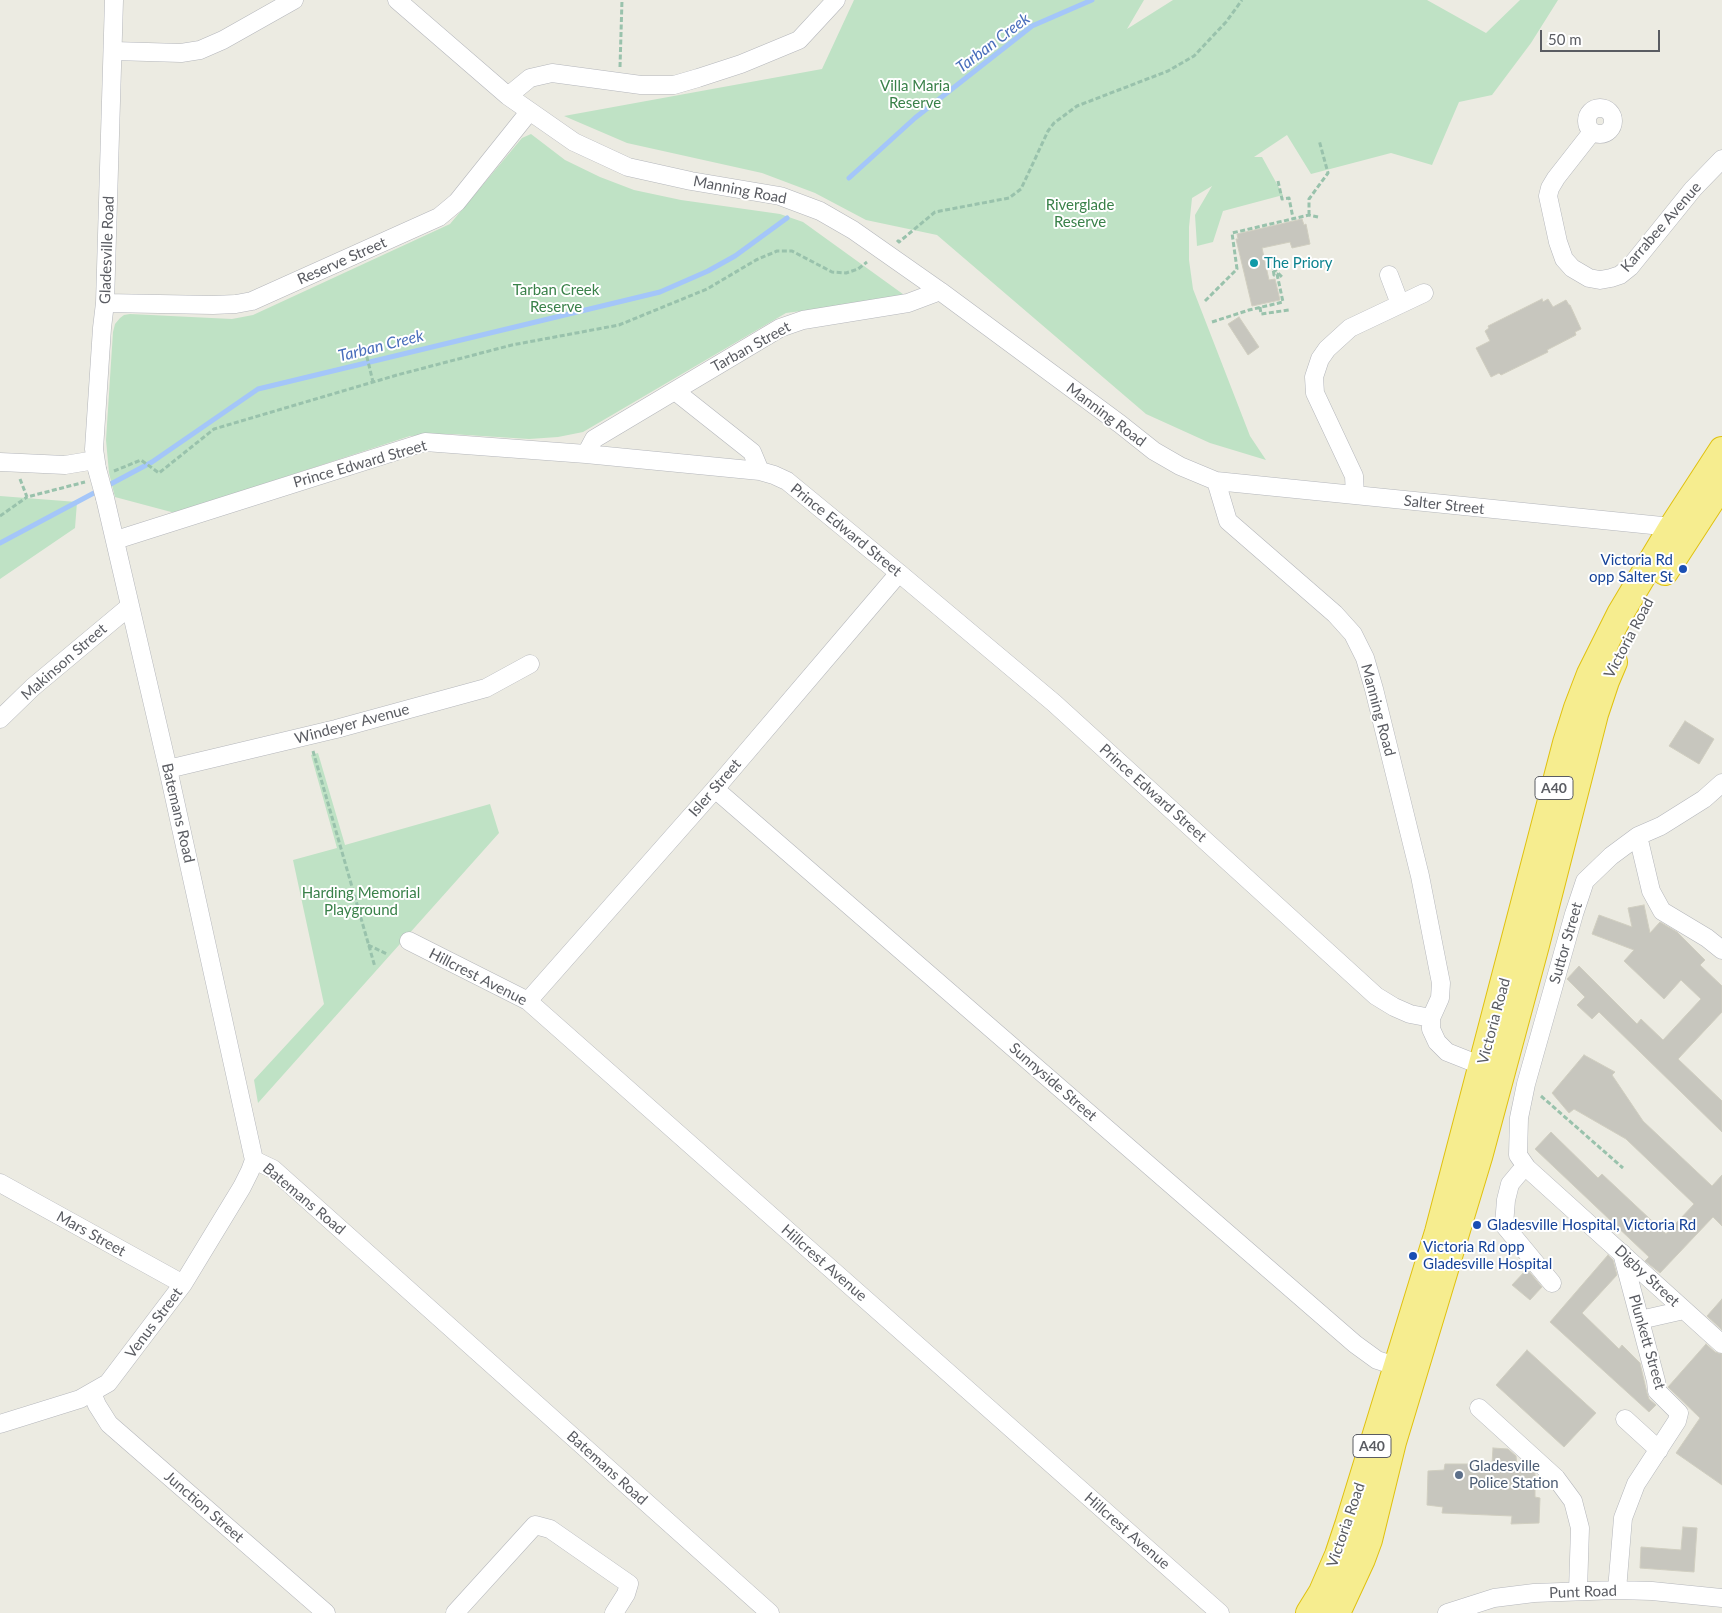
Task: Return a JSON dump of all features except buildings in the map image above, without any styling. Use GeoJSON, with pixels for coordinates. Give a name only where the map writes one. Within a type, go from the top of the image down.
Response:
{"type":"FeatureCollection","features":[{"type":"Feature","properties":{"kind":"highway","name":"Victoria Road"},"geometry":{"type":"LineString","coordinates":[[1337,1613],[1369,1540],[1390,1451],[1474,1178],[1492,1069],[1563,753],[1576,708],[1609,634],[1672,527],[1722,450]]}},
{"type":"Feature","properties":{"kind":"highway","name":"Victoria Road"},"geometry":{"type":"LineString","coordinates":[[1311,1612],[1346,1533],[1438,1232],[1492,1069],[1536,945],[1584,755],[1606,680],[1635,622],[1664,572],[1722,484]]}},
{"type":"Feature","properties":{"kind":"street","name":"Gladesville Road"},"geometry":{"type":"LineString","coordinates":[[106,498],[96,465],[94,449],[105,303],[114,51],[114,0]]}},
{"type":"Feature","properties":{"kind":"street"},"geometry":{"type":"LineString","coordinates":[[114,51],[181,53],[200,50],[223,40],[294,0]]}},
{"type":"Feature","properties":{"kind":"street","name":"Manning Road"},"geometry":{"type":"LineString","coordinates":[[397,0],[508,96],[574,142],[628,167],[691,181],[780,196],[820,211],[853,230],[896,259],[1154,451],[1180,466],[1216,481],[1228,521],[1335,614],[1352,634],[1365,658],[1420,876],[1441,983],[1440,998],[1430,1018]]}},
{"type":"Feature","properties":{"kind":"street"},"geometry":{"type":"LineString","coordinates":[[508,96],[530,78],[552,73],[641,85],[674,85],[741,64],[799,40],[836,0]]}},
{"type":"Feature","properties":{"kind":"street","name":"Reserve Street"},"geometry":{"type":"LineString","coordinates":[[105,303],[213,305],[252,301],[438,217],[457,202],[529,112]]}},
{"type":"Feature","properties":{"kind":"street","name":"Karrabee Avenue"},"geometry":{"type":"LineString","coordinates":[[1592,132],[1556,178],[1548,196],[1558,242],[1564,259],[1572,268],[1589,278],[1600,280],[1611,278],[1620,275],[1630,267],[1688,196],[1719,169]]}},
{"type":"Feature","properties":{"kind":"street"},"geometry":{"type":"LineString","coordinates":[[1389,275],[1400,304]]}},
{"type":"Feature","properties":{"kind":"street","name":"Tarban Street"},"geometry":{"type":"LineString","coordinates":[[586,454],[594,439],[780,328],[793,323],[908,303],[940,291]]}},
{"type":"Feature","properties":{"kind":"street"},"geometry":{"type":"LineString","coordinates":[[1355,495],[1354,476],[1316,393],[1314,377],[1320,359],[1327,349],[1350,328],[1424,293]]}},
{"type":"Feature","properties":{"kind":"street"},"geometry":{"type":"LineString","coordinates":[[675,391],[752,452],[760,471]]}},
{"type":"Feature","properties":{"kind":"street","name":"Prince Edward Street"},"geometry":{"type":"LineString","coordinates":[[116,540],[425,442],[586,454],[760,471],[774,475],[787,482],[899,573],[1054,703],[1376,996],[1410,1014],[1430,1018]]}},
{"type":"Feature","properties":{"kind":"street"},"geometry":{"type":"LineString","coordinates":[[0,462],[96,465]]}},
{"type":"Feature","properties":{"kind":"street","name":"Salter Street"},"geometry":{"type":"LineString","coordinates":[[1216,481],[1672,527]]}},
{"type":"Feature","properties":{"kind":"street","name":"Batemans Road"},"geometry":{"type":"LineString","coordinates":[[106,498],[254,1160],[273,1169],[770,1613]]}},
{"type":"Feature","properties":{"kind":"street","name":"Isler Street"},"geometry":{"type":"LineString","coordinates":[[528,1001],[715,789],[899,573]]}},
{"type":"Feature","properties":{"kind":"street","name":"Makinson Street"},"geometry":{"type":"LineString","coordinates":[[0,719],[33,687],[130,606]]}},
{"type":"Feature","properties":{"kind":"street","name":"Windeyer Avenue"},"geometry":{"type":"LineString","coordinates":[[168,769],[309,736],[486,688],[530,664]]}},
{"type":"Feature","properties":{"kind":"street","name":"Suttor Street"},"geometry":{"type":"LineString","coordinates":[[1527,1168],[1518,1155],[1519,1118],[1526,1084],[1585,881],[1611,856],[1638,836],[1661,826],[1704,798],[1722,783]]}},
{"type":"Feature","properties":{"kind":"street","name":"Sunnyside Street"},"geometry":{"type":"LineString","coordinates":[[715,789],[1361,1349],[1377,1360],[1396,1366]]}},
{"type":"Feature","properties":{"kind":"street"},"geometry":{"type":"LineString","coordinates":[[1638,836],[1651,892],[1662,911],[1707,938],[1722,950]]}},
{"type":"Feature","properties":{"kind":"street","name":"Hillcrest Avenue"},"geometry":{"type":"LineString","coordinates":[[409,941],[528,1001],[1220,1613]]}},
{"type":"Feature","properties":{"kind":"street"},"geometry":{"type":"LineString","coordinates":[[1430,1018],[1431,1029],[1437,1042],[1447,1052],[1492,1069]]}},
{"type":"Feature","properties":{"kind":"street","name":"Venus Street"},"geometry":{"type":"LineString","coordinates":[[0,1424],[80,1399],[108,1383],[183,1284],[242,1187],[254,1160]]}},
{"type":"Feature","properties":{"kind":"street"},"geometry":{"type":"LineString","coordinates":[[1527,1168],[1520,1172],[1510,1184],[1506,1200],[1504,1225],[1552,1283]]}},
{"type":"Feature","properties":{"kind":"street","name":"Digby Street"},"geometry":{"type":"LineString","coordinates":[[1527,1168],[1722,1344]]}},
{"type":"Feature","properties":{"kind":"street","name":"Mars Street"},"geometry":{"type":"LineString","coordinates":[[0,1183],[183,1284]]}},
{"type":"Feature","properties":{"kind":"street","name":"Plunkett Street"},"geometry":{"type":"LineString","coordinates":[[1617,1590],[1623,1518],[1636,1484],[1677,1422],[1679,1413],[1657,1391],[1622,1253]]}},
{"type":"Feature","properties":{"kind":"street"},"geometry":{"type":"LineString","coordinates":[[1640,1320],[1684,1310]]}},
{"type":"Feature","properties":{"kind":"street","name":"Junction Street"},"geometry":{"type":"LineString","coordinates":[[92,1393],[109,1424],[326,1613]]}},
{"type":"Feature","properties":{"kind":"street"},"geometry":{"type":"LineString","coordinates":[[1479,1408],[1556,1478],[1573,1502],[1580,1528],[1578,1591]]}},
{"type":"Feature","properties":{"kind":"street"},"geometry":{"type":"LineString","coordinates":[[1626,1419],[1659,1450]]}},
{"type":"Feature","properties":{"kind":"street"},"geometry":{"type":"LineString","coordinates":[[455,1613],[535,1525],[550,1529],[629,1584],[626,1594],[614,1613]]}},
{"type":"Feature","properties":{"kind":"street","name":"Punt Road"},"geometry":{"type":"LineString","coordinates":[[1446,1613],[1493,1605],[1534,1593],[1617,1590],[1652,1591],[1722,1598]]}},
{"type":"Feature","properties":{"kind":"path"},"geometry":{"type":"LineString","coordinates":[[619,82],[622,0]]}},
{"type":"Feature","properties":{"kind":"path"},"geometry":{"type":"LineString","coordinates":[[894,238],[899,242],[935,212],[1009,198],[1021,189],[1048,130],[1054,122],[1077,106],[1168,71],[1194,56],[1226,22],[1242,0]]}},
{"type":"Feature","properties":{"kind":"path"},"geometry":{"type":"LineString","coordinates":[[1309,215],[1309,199],[1328,173],[1319,140]]}},
{"type":"Feature","properties":{"kind":"path"},"geometry":{"type":"LineString","coordinates":[[1278,181],[1282,199],[1289,198],[1293,219]]}},
{"type":"Feature","properties":{"kind":"path"},"geometry":{"type":"LineString","coordinates":[[1205,301],[1237,269],[1232,233],[1309,215],[1318,216]]}},
{"type":"Feature","properties":{"kind":"path"},"geometry":{"type":"LineString","coordinates":[[141,460],[159,473],[214,429],[373,382],[512,345],[620,325],[707,289],[756,260],[777,251],[792,251],[832,272],[846,273],[858,270],[867,262]]}},
{"type":"Feature","properties":{"kind":"path"},"geometry":{"type":"LineString","coordinates":[[1212,322],[1283,302],[1278,274],[1274,275],[1273,268],[1283,278]]}},
{"type":"Feature","properties":{"kind":"path"},"geometry":{"type":"LineString","coordinates":[[1260,307],[1261,314],[1289,310]]}},
{"type":"Feature","properties":{"kind":"path"},"geometry":{"type":"LineString","coordinates":[[365,350],[373,382]]}},
{"type":"Feature","properties":{"kind":"path"},"geometry":{"type":"LineString","coordinates":[[0,516],[27,497]]}},
{"type":"Feature","properties":{"kind":"path"},"geometry":{"type":"LineString","coordinates":[[309,736],[375,967]]}},
{"type":"Feature","properties":{"kind":"path"},"geometry":{"type":"LineString","coordinates":[[368,945],[387,954]]}},
{"type":"Feature","properties":{"kind":"path"},"geometry":{"type":"LineString","coordinates":[[1526,1084],[1623,1168]]}},
{"type":"Feature","properties":{"kind":"green space","name":"Riverglade Reserve"},"geometry":{"type":"Polygon","coordinates":[[[854,0],[1144,0],[1127,29],[1173,0],[1427,0],[1486,33],[1520,0],[1558,0],[1531,43],[1492,95],[1459,102],[1432,165],[1391,153],[1311,174],[1287,135],[1254,157],[1262,157],[1283,195],[1223,211],[1213,242],[1197,246],[1195,215],[1212,186],[1192,198],[1189,227],[1189,260],[1193,289],[1250,436],[1266,460],[1210,443],[1146,414],[937,235],[866,220],[815,193],[762,173],[627,143],[564,116],[822,69],[854,0]]]}},
{"type":"Feature","properties":{"kind":"green space","name":"Tarban Creek Reserve"},"geometry":{"type":"Polygon","coordinates":[[[531,134],[565,160],[600,177],[634,190],[681,200],[780,214],[803,222],[907,297],[786,313],[583,432],[558,437],[529,439],[451,434],[410,436],[175,513],[115,497],[109,473],[106,440],[113,332],[115,324],[120,318],[130,314],[232,319],[253,315],[450,224],[522,138],[531,134]]]}},
{"type":"Feature","properties":{"kind":"green space"},"geometry":{"type":"Polygon","coordinates":[[[0,496],[77,502],[75,528],[0,579],[0,496]]]}},
{"type":"Feature","properties":{"kind":"green space","name":"Harding Memorial Playground"},"geometry":{"type":"Polygon","coordinates":[[[318,753],[345,845],[490,804],[499,833],[258,1103],[254,1080],[324,1004],[293,860],[337,848],[311,755],[318,753]]]}},
{"type":"Feature","properties":{"kind":"waterway","name":"Tarban Creek"},"geometry":{"type":"LineString","coordinates":[[849,178],[915,118],[1032,26],[1092,0]]}},
{"type":"Feature","properties":{"kind":"waterway","name":"Tarban Creek"},"geometry":{"type":"LineString","coordinates":[[0,543],[152,462],[258,389],[660,292],[708,271],[735,256],[787,218]]}},
{"type":"Feature","properties":{"kind":"place","name":"The Priory"},"geometry":{"type":"Point","coordinates":[1254,263]}},
{"type":"Feature","properties":{"kind":"place","name":"Victoria Rd opp Salter St"},"geometry":{"type":"Point","coordinates":[1683,569]}},
{"type":"Feature","properties":{"kind":"place","name":"Gladesville Hospital, Victoria Rd"},"geometry":{"type":"Point","coordinates":[1477,1225]}},
{"type":"Feature","properties":{"kind":"place","name":"Victoria Rd opp Gladesville Hospital"},"geometry":{"type":"Point","coordinates":[1413,1256]}},
{"type":"Feature","properties":{"kind":"place","name":"Gladesville Police Station"},"geometry":{"type":"Point","coordinates":[1459,1475]}},
{"type":"Feature","properties":{"kind":"park label","name":"Villa Maria Reserve"},"geometry":{"type":"Point","coordinates":[915,94]}}]}
